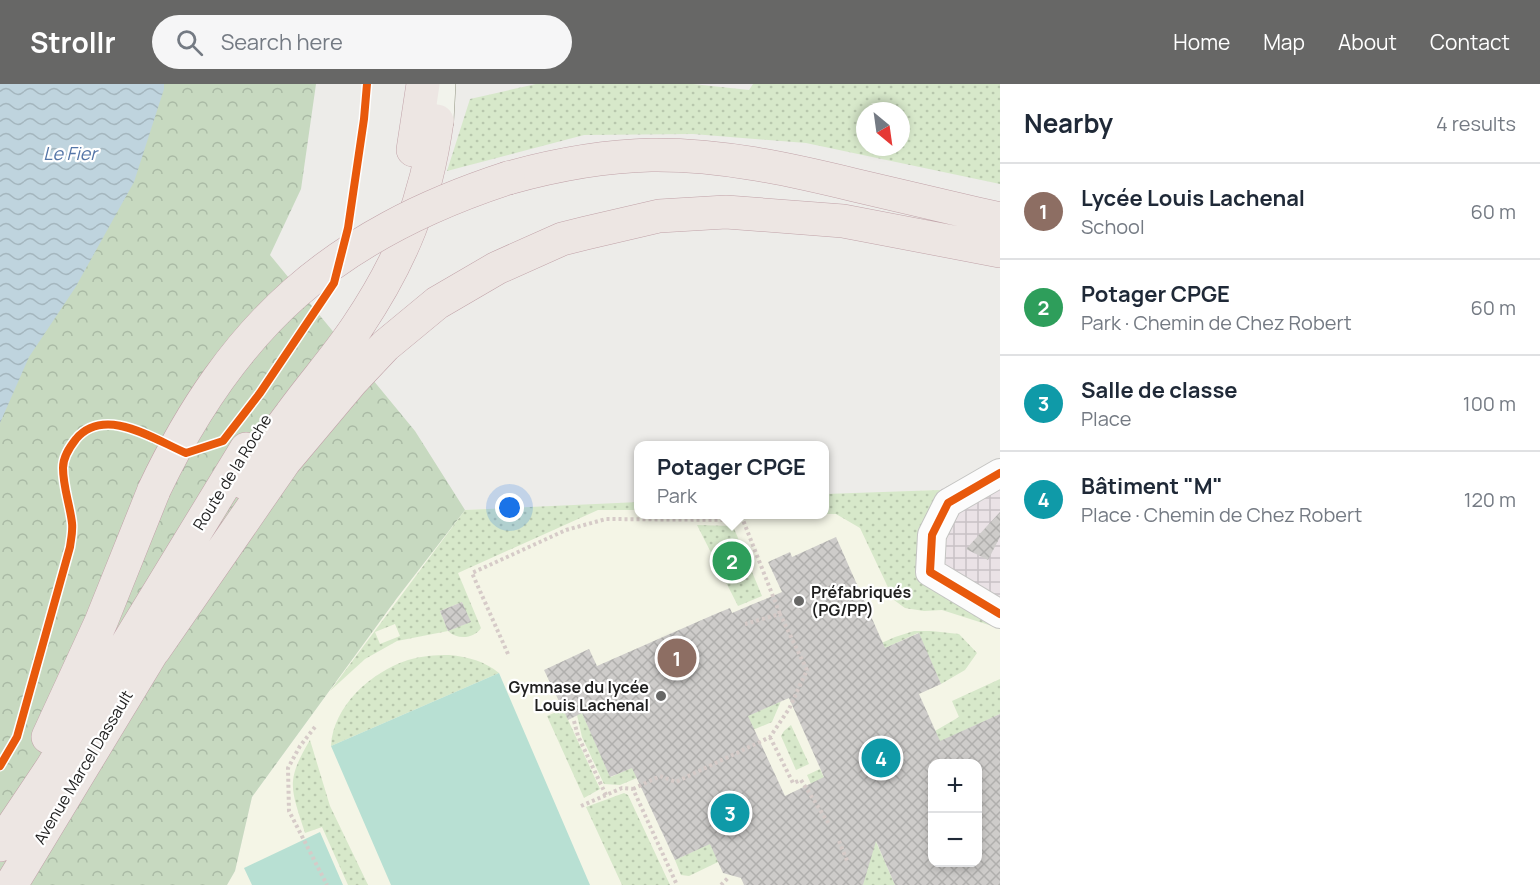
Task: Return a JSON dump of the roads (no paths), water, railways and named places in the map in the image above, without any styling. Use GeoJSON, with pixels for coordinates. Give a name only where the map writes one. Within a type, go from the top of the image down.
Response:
{"type":"FeatureCollection","features":[{"type":"Feature","properties":{"kind":"highway","name":"Route de la Roche"},"geometry":{"type":"LineString","coordinates":[[0,845],[51,769],[228,476],[369,272],[398,211],[417,128],[423,84]]}},
{"type":"Feature","properties":{"kind":"highway","name":"Route de la Roche"},"geometry":{"type":"LineString","coordinates":[[154,650],[258,461],[290,414],[357,328],[382,287],[406,240],[418,209],[429,168],[437,121]]}},
{"type":"Feature","properties":{"kind":"highway"},"geometry":{"type":"LineString","coordinates":[[0,831],[72,688],[154,490],[177,444],[212,386],[241,348],[294,292],[349,250],[381,231],[445,200],[543,168],[618,156],[687,156],[750,163],[1000,219]]}},
{"type":"Feature","properties":{"kind":"highway"},"geometry":{"type":"LineString","coordinates":[[154,650],[284,462],[352,381],[385,346],[438,303],[497,268],[561,239],[586,232],[659,216],[726,212],[843,221],[1000,251]]}},
{"type":"Feature","properties":{"kind":"highway","name":"Avenue Marcel Dassault"},"geometry":{"type":"LineString","coordinates":[[12,885],[154,650]]}},
{"type":"Feature","properties":{"kind":"main road","name":"Route de la Roche"},"geometry":{"type":"LineString","coordinates":[[437,121],[439,84]]}},
{"type":"Feature","properties":{"kind":"street"},"geometry":{"type":"LineString","coordinates":[[1000,472],[948,503],[932,535],[930,572],[1000,614]]}},
{"type":"Feature","properties":{"kind":"water","name":"Le Fier"},"geometry":{"type":"Polygon","coordinates":[[[0,84],[164,84],[164,89],[134,182],[75,288],[29,357],[0,423],[0,84]]]}},
{"type":"Feature","properties":{"kind":"place","name":"Potager CPGE"},"geometry":{"type":"Point","coordinates":[732,561]}},
{"type":"Feature","properties":{"kind":"place","name":"Préfabriqués (PG/PP)"},"geometry":{"type":"Point","coordinates":[799,601]}},
{"type":"Feature","properties":{"kind":"place","name":"Lycée Louis Lachenal"},"geometry":{"type":"Point","coordinates":[677,658]}},
{"type":"Feature","properties":{"kind":"place","name":"Gymnase du lycée Louis Lachenal"},"geometry":{"type":"Point","coordinates":[661,696]}},
{"type":"Feature","properties":{"kind":"place","name":"Bâtiment \"M\""},"geometry":{"type":"Point","coordinates":[881,758]}},
{"type":"Feature","properties":{"kind":"place","name":"Salle de classe"},"geometry":{"type":"Point","coordinates":[730,813]}}]}
